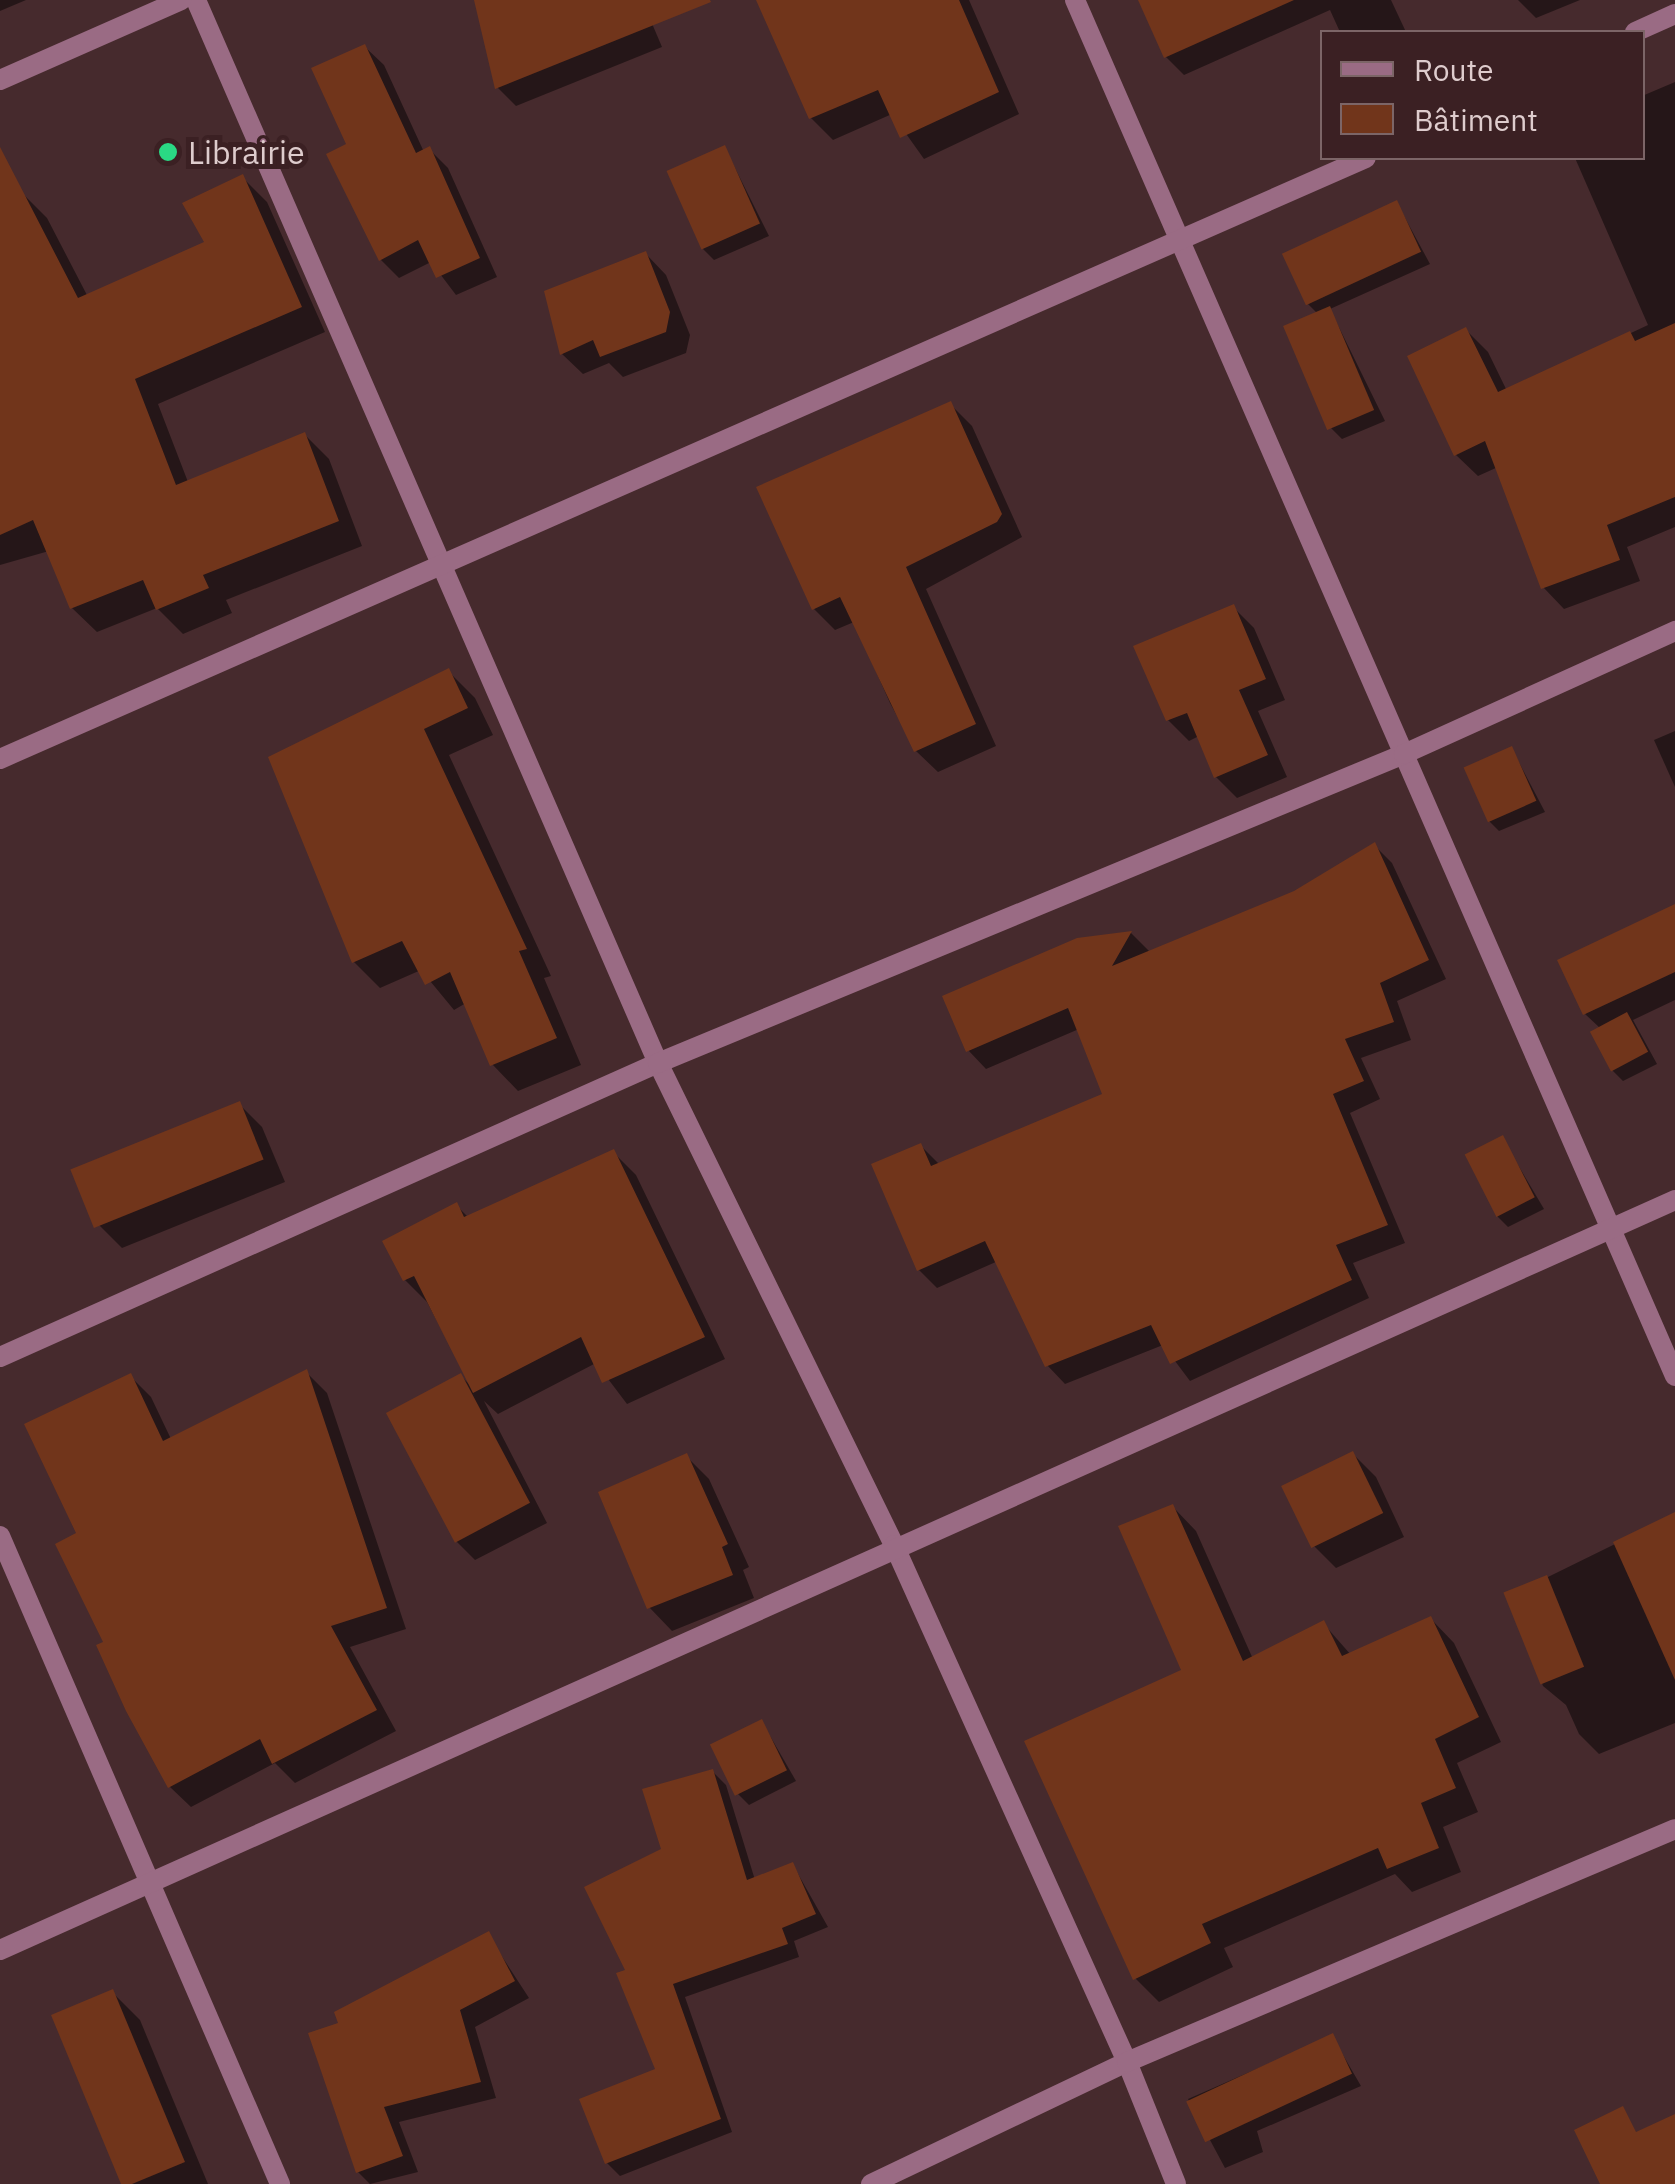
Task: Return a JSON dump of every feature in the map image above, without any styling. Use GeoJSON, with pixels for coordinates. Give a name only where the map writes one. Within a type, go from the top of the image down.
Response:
{"type":"FeatureCollection","features":[{"type":"Feature","properties":{"kind":"street"},"geometry":{"type":"LineString","coordinates":[[0,80],[181,0]]}},
{"type":"Feature","properties":{"kind":"street"},"geometry":{"type":"LineString","coordinates":[[196,0],[658,1063],[894,1545],[1127,2062],[1176,2184]]}},
{"type":"Feature","properties":{"kind":"street"},"geometry":{"type":"LineString","coordinates":[[1075,0],[1675,1376]]}},
{"type":"Feature","properties":{"kind":"street"},"geometry":{"type":"LineString","coordinates":[[1639,30],[1675,14]]}},
{"type":"Feature","properties":{"kind":"street"},"geometry":{"type":"LineString","coordinates":[[0,759],[1181,244],[1362,160]]}},
{"type":"Feature","properties":{"kind":"street"},"geometry":{"type":"LineString","coordinates":[[0,1357],[658,1063],[1404,754],[1675,632]]}},
{"type":"Feature","properties":{"kind":"street"},"geometry":{"type":"LineString","coordinates":[[0,1950],[894,1545],[1675,1200]]}},
{"type":"Feature","properties":{"kind":"street"},"geometry":{"type":"LineString","coordinates":[[0,1536],[280,2184]]}},
{"type":"Feature","properties":{"kind":"street"},"geometry":{"type":"LineString","coordinates":[[870,2184],[1127,2062],[1675,1829]]}},
{"type":"Feature","properties":{"kind":"building"},"geometry":{"type":"Polygon","coordinates":[[[474,0],[710,0],[711,2],[495,89],[474,0]]]}},
{"type":"Feature","properties":{"kind":"building"},"geometry":{"type":"Polygon","coordinates":[[[756,0],[959,0],[999,92],[900,138],[878,90],[809,119],[756,0]]]}},
{"type":"Feature","properties":{"kind":"building"},"geometry":{"type":"Polygon","coordinates":[[[1138,0],[1294,0],[1164,58],[1138,0]]]}},
{"type":"Feature","properties":{"kind":"building"},"geometry":{"type":"Polygon","coordinates":[[[365,44],[416,153],[430,146],[480,258],[436,278],[418,240],[379,261],[326,154],[346,144],[311,68],[365,44]]]}},
{"type":"Feature","properties":{"kind":"building"},"geometry":{"type":"Polygon","coordinates":[[[725,145],[760,224],[702,250],[667,171],[725,145]]]}},
{"type":"Feature","properties":{"kind":"building"},"geometry":{"type":"Polygon","coordinates":[[[0,147],[78,298],[204,242],[182,203],[243,174],[302,307],[135,379],[176,485],[305,432],[339,521],[203,575],[209,588],[156,610],[143,580],[70,609],[33,520],[0,535],[0,147]]]}},
{"type":"Feature","properties":{"kind":"building"},"geometry":{"type":"Polygon","coordinates":[[[1397,200],[1421,252],[1306,305],[1282,254],[1397,200]]]}},
{"type":"Feature","properties":{"kind":"building"},"geometry":{"type":"Polygon","coordinates":[[[646,251],[670,312],[666,332],[600,357],[593,340],[560,355],[544,291],[646,251]]]}},
{"type":"Feature","properties":{"kind":"building"},"geometry":{"type":"Polygon","coordinates":[[[1330,306],[1374,410],[1327,430],[1283,326],[1330,306]]]}},
{"type":"Feature","properties":{"kind":"building"},"geometry":{"type":"Polygon","coordinates":[[[1675,323],[1675,497],[1607,525],[1620,560],[1541,589],[1485,441],[1454,456],[1407,356],[1466,327],[1498,392],[1630,331],[1635,341],[1675,323]]]}},
{"type":"Feature","properties":{"kind":"building"},"geometry":{"type":"Polygon","coordinates":[[[951,401],[1002,514],[997,522],[906,567],[976,724],[914,752],[840,597],[812,610],[756,487],[951,401]]]}},
{"type":"Feature","properties":{"kind":"building"},"geometry":{"type":"Polygon","coordinates":[[[1234,604],[1266,679],[1239,690],[1268,755],[1214,778],[1187,713],[1166,721],[1133,646],[1234,604]]]}},
{"type":"Feature","properties":{"kind":"building"},"geometry":{"type":"Polygon","coordinates":[[[449,668],[468,708],[424,729],[527,949],[519,951],[557,1038],[490,1066],[450,972],[425,985],[402,941],[352,963],[268,757],[449,668]]]}},
{"type":"Feature","properties":{"kind":"building"},"geometry":{"type":"Polygon","coordinates":[[[1512,746],[1536,801],[1488,822],[1464,768],[1512,746]]]}},
{"type":"Feature","properties":{"kind":"building"},"geometry":{"type":"Polygon","coordinates":[[[1375,842],[1429,960],[1380,983],[1394,1022],[1345,1039],[1364,1081],[1333,1094],[1388,1225],[1336,1245],[1352,1280],[1170,1364],[1151,1325],[1045,1367],[985,1241],[917,1271],[871,1164],[921,1143],[931,1166],[1102,1094],[1068,1008],[966,1052],[942,996],[1077,938],[1132,931],[1112,966],[1294,891],[1375,842]]]}},
{"type":"Feature","properties":{"kind":"building"},"geometry":{"type":"Polygon","coordinates":[[[1675,904],[1675,972],[1583,1015],[1557,960],[1675,904]]]}},
{"type":"Feature","properties":{"kind":"building"},"geometry":{"type":"Polygon","coordinates":[[[1627,1012],[1648,1052],[1611,1071],[1590,1032],[1627,1012]]]}},
{"type":"Feature","properties":{"kind":"building"},"geometry":{"type":"Polygon","coordinates":[[[240,1101],[264,1159],[94,1228],[70,1170],[240,1101]]]}},
{"type":"Feature","properties":{"kind":"building"},"geometry":{"type":"Polygon","coordinates":[[[1503,1135],[1535,1197],[1496,1217],[1465,1155],[1503,1135]]]}},
{"type":"Feature","properties":{"kind":"building"},"geometry":{"type":"Polygon","coordinates":[[[614,1149],[705,1337],[602,1383],[581,1337],[473,1393],[414,1276],[403,1281],[382,1241],[457,1202],[464,1217],[614,1149]]]}},
{"type":"Feature","properties":{"kind":"building"},"geometry":{"type":"Polygon","coordinates":[[[307,1369],[387,1608],[331,1626],[377,1710],[272,1764],[260,1739],[168,1788],[126,1711],[96,1645],[103,1642],[55,1544],[76,1533],[24,1424],[131,1373],[163,1441],[307,1369]]]}},
{"type":"Feature","properties":{"kind":"building"},"geometry":{"type":"Polygon","coordinates":[[[461,1373],[530,1503],[455,1543],[386,1413],[461,1373]]]}},
{"type":"Feature","properties":{"kind":"building"},"geometry":{"type":"Polygon","coordinates":[[[1353,1451],[1383,1513],[1311,1548],[1281,1486],[1353,1451]]]}},
{"type":"Feature","properties":{"kind":"building"},"geometry":{"type":"Polygon","coordinates":[[[687,1453],[728,1544],[722,1547],[733,1575],[647,1609],[598,1492],[687,1453]]]}},
{"type":"Feature","properties":{"kind":"building"},"geometry":{"type":"Polygon","coordinates":[[[1173,1504],[1243,1661],[1324,1620],[1342,1656],[1431,1616],[1479,1717],[1435,1739],[1456,1788],[1421,1803],[1439,1848],[1387,1869],[1378,1848],[1202,1924],[1211,1943],[1133,1980],[1024,1741],[1181,1670],[1118,1526],[1173,1504]]]}},
{"type":"Feature","properties":{"kind":"building"},"geometry":{"type":"Polygon","coordinates":[[[1675,1512],[1675,1680],[1613,1542],[1675,1512]]]}},
{"type":"Feature","properties":{"kind":"building"},"geometry":{"type":"Polygon","coordinates":[[[1547,1575],[1584,1667],[1541,1684],[1503,1593],[1547,1575]]]}},
{"type":"Feature","properties":{"kind":"building"},"geometry":{"type":"Polygon","coordinates":[[[762,1719],[787,1770],[735,1796],[710,1744],[762,1719]]]}},
{"type":"Feature","properties":{"kind":"building"},"geometry":{"type":"Polygon","coordinates":[[[713,1769],[747,1880],[793,1862],[816,1914],[782,1928],[788,1944],[673,1984],[721,2119],[605,2164],[579,2099],[655,2069],[616,1973],[625,1970],[584,1887],[661,1849],[642,1789],[713,1769]]]}},
{"type":"Feature","properties":{"kind":"building"},"geometry":{"type":"Polygon","coordinates":[[[489,1931],[515,1981],[460,2010],[481,2082],[384,2107],[403,2156],[356,2173],[308,2033],[338,2023],[334,2012],[489,1931]]]}},
{"type":"Feature","properties":{"kind":"building"},"geometry":{"type":"Polygon","coordinates":[[[113,1989],[185,2162],[132,2184],[121,2184],[51,2015],[113,1989]]]}},
{"type":"Feature","properties":{"kind":"building"},"geometry":{"type":"Polygon","coordinates":[[[1333,2033],[1352,2074],[1205,2142],[1186,2101],[1333,2033]]]}},
{"type":"Feature","properties":{"kind":"building"},"geometry":{"type":"Polygon","coordinates":[[[1623,2106],[1636,2132],[1675,2114],[1675,2184],[1600,2184],[1574,2130],[1623,2106]]]}},
{"type":"Feature","properties":{"kind":"place","name":"Librairie"},"geometry":{"type":"Point","coordinates":[168,152]}}]}
